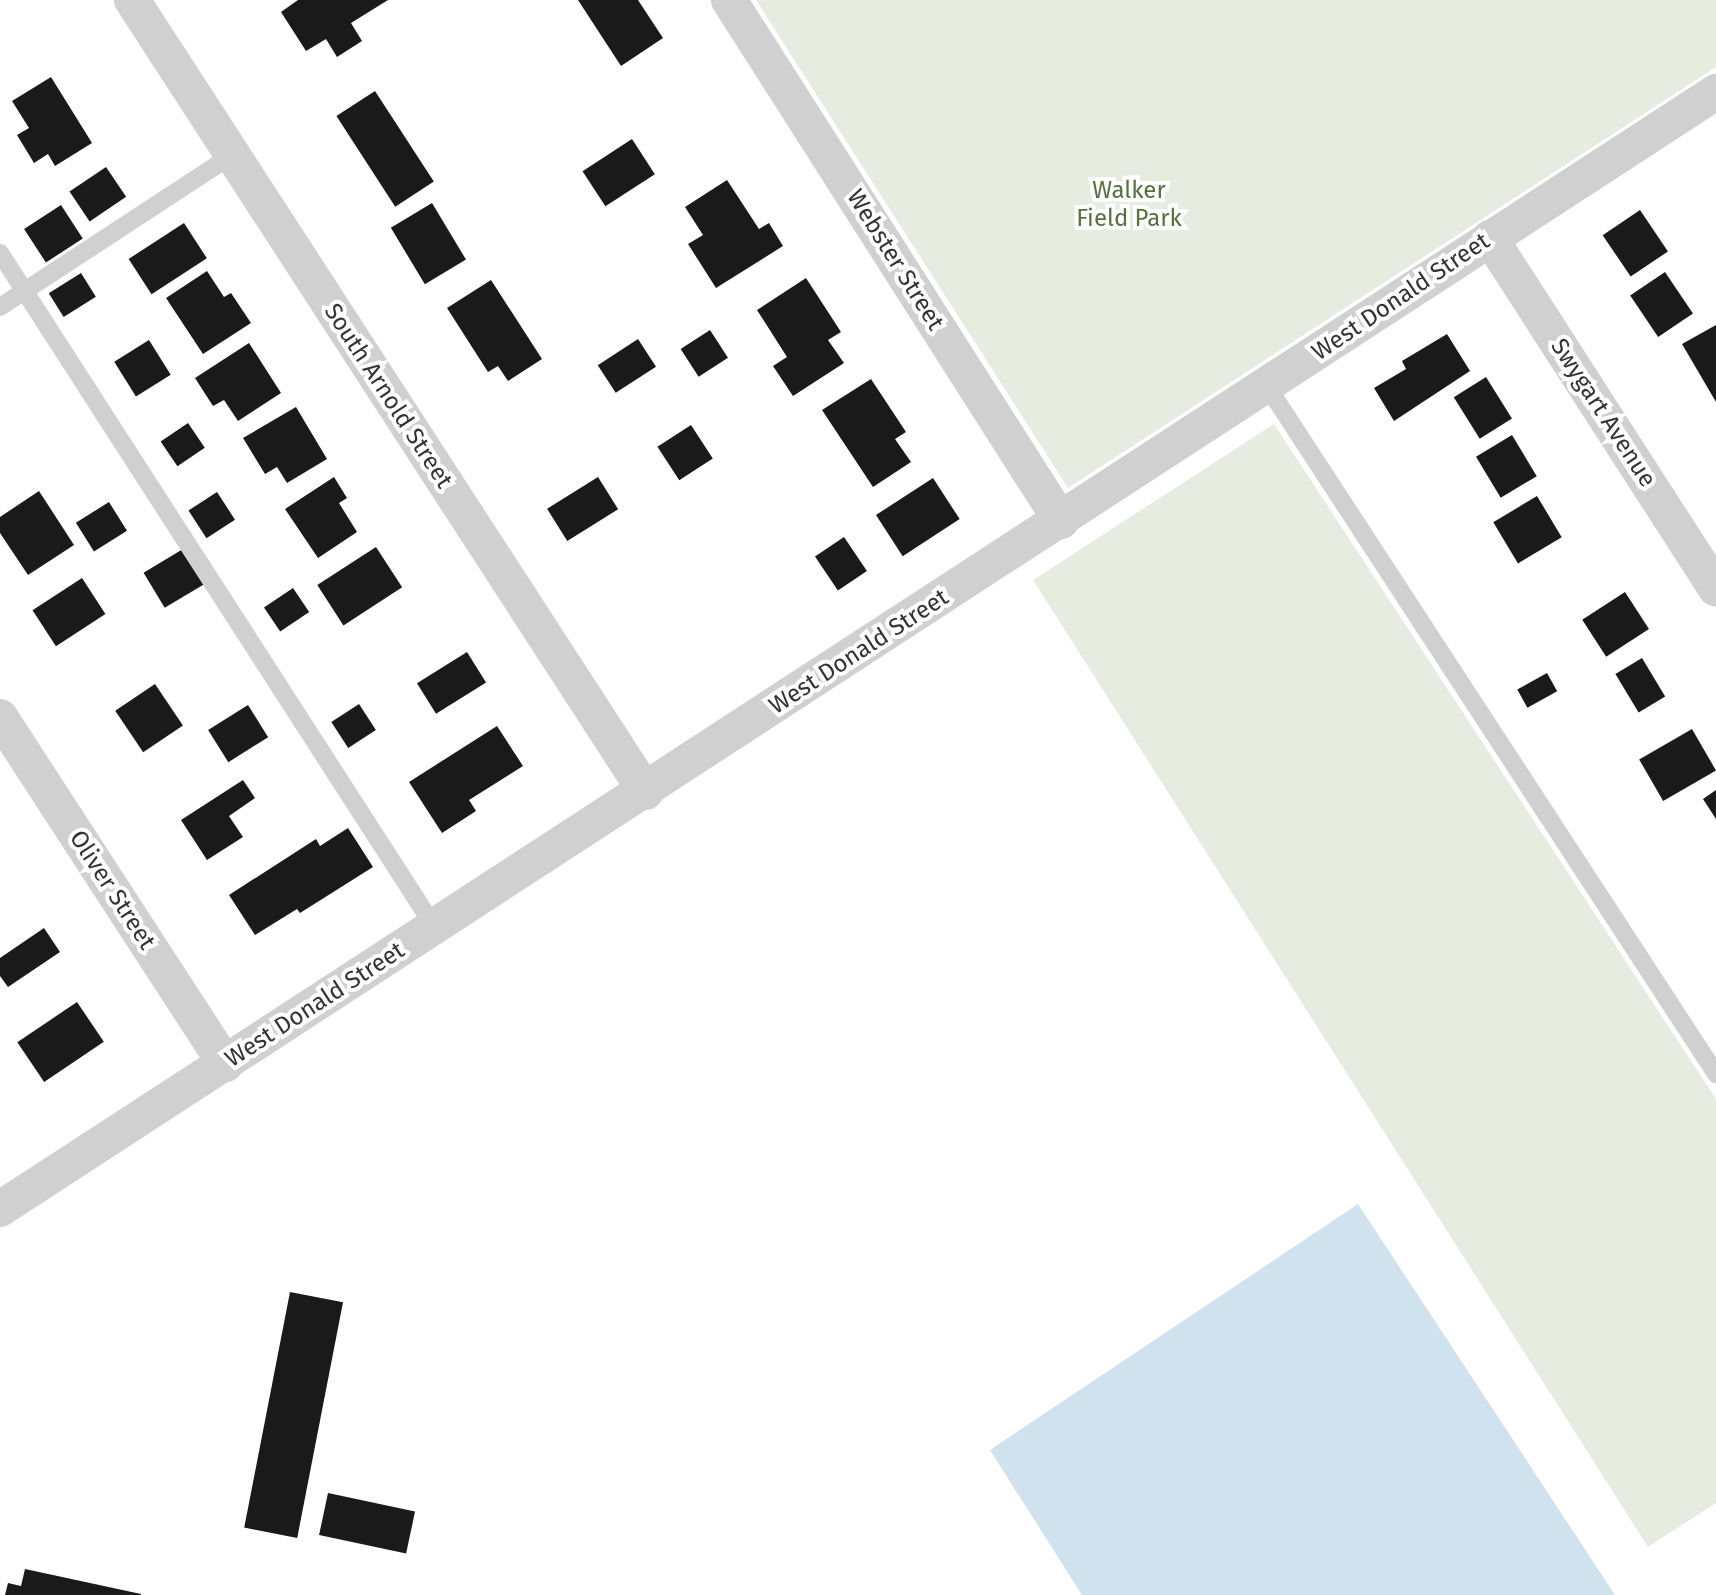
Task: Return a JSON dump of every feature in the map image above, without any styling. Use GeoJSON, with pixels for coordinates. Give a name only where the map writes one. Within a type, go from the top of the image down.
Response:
{"type":"FeatureCollection","features":[{"type":"Feature","properties":{"kind":"street","name":"South Arnold Street"},"geometry":{"type":"LineString","coordinates":[[132,0],[646,792]]}},
{"type":"Feature","properties":{"kind":"street","name":"Webster Street"},"geometry":{"type":"LineString","coordinates":[[729,0],[1061,521]]}},
{"type":"Feature","properties":{"kind":"street","name":"West Donald Street"},"geometry":{"type":"LineString","coordinates":[[3,1200],[225,1064],[646,792],[1490,238],[1713,101]]}},
{"type":"Feature","properties":{"kind":"street","name":"Swygart Avenue"},"geometry":{"type":"LineString","coordinates":[[1490,238],[1716,589]]}},
{"type":"Feature","properties":{"kind":"street","name":"Oliver Street"},"geometry":{"type":"LineString","coordinates":[[0,717],[225,1064]]}},
{"type":"Feature","properties":{"kind":"lane"},"geometry":{"type":"LineString","coordinates":[[0,307],[232,155]]}},
{"type":"Feature","properties":{"kind":"lane"},"geometry":{"type":"LineString","coordinates":[[0,253],[435,928]]}},
{"type":"Feature","properties":{"kind":"lane"},"geometry":{"type":"LineString","coordinates":[[1267,386],[1716,1074]]}},
{"type":"Feature","properties":{"kind":"green space","name":"Walker Field Park"},"geometry":{"type":"Polygon","coordinates":[[[756,0],[1716,0],[1716,67],[1068,488],[756,0]]]}},
{"type":"Feature","properties":{"kind":"green space"},"geometry":{"type":"Polygon","coordinates":[[[1274,424],[1716,1099],[1716,1503],[1648,1547],[1033,580],[1274,424]]]}},
{"type":"Feature","properties":{"kind":"water"},"geometry":{"type":"Polygon","coordinates":[[[1358,1204],[1615,1595],[1082,1595],[990,1450],[1358,1204]]]}},
{"type":"Feature","properties":{"kind":"building"},"geometry":{"type":"Polygon","coordinates":[[[298,0],[388,0],[351,23],[362,41],[337,57],[326,39],[306,51],[281,12],[298,0]]]}},
{"type":"Feature","properties":{"kind":"building"},"geometry":{"type":"Polygon","coordinates":[[[578,0],[638,0],[663,38],[621,66],[578,0]]]}},
{"type":"Feature","properties":{"kind":"building"},"geometry":{"type":"Polygon","coordinates":[[[51,77],[92,143],[55,166],[48,154],[34,163],[17,135],[29,128],[12,101],[51,77]]]}},
{"type":"Feature","properties":{"kind":"building"},"geometry":{"type":"Polygon","coordinates":[[[375,91],[434,182],[395,207],[336,116],[375,91]]]}},
{"type":"Feature","properties":{"kind":"building"},"geometry":{"type":"Polygon","coordinates":[[[632,139],[655,174],[605,206],[583,171],[632,139]]]}},
{"type":"Feature","properties":{"kind":"building"},"geometry":{"type":"Polygon","coordinates":[[[106,167],[126,197],[90,221],[70,192],[106,167]]]}},
{"type":"Feature","properties":{"kind":"building"},"geometry":{"type":"Polygon","coordinates":[[[727,180],[759,229],[769,223],[783,246],[716,288],[688,244],[703,235],[685,207],[727,180]]]}},
{"type":"Feature","properties":{"kind":"building"},"geometry":{"type":"Polygon","coordinates":[[[432,203],[466,260],[425,284],[391,228],[432,203]]]}},
{"type":"Feature","properties":{"kind":"building"},"geometry":{"type":"Polygon","coordinates":[[[61,205],[83,239],[46,263],[24,229],[61,205]]]}},
{"type":"Feature","properties":{"kind":"building"},"geometry":{"type":"Polygon","coordinates":[[[1640,210],[1668,251],[1631,277],[1603,235],[1640,210]]]}},
{"type":"Feature","properties":{"kind":"building"},"geometry":{"type":"Polygon","coordinates":[[[184,223],[207,258],[152,294],[129,259],[184,223]]]}},
{"type":"Feature","properties":{"kind":"building"},"geometry":{"type":"Polygon","coordinates":[[[207,271],[224,297],[231,293],[251,323],[203,354],[166,298],[207,271]]]}},
{"type":"Feature","properties":{"kind":"building"},"geometry":{"type":"Polygon","coordinates":[[[1665,272],[1693,313],[1658,337],[1630,295],[1665,272]]]}},
{"type":"Feature","properties":{"kind":"building"},"geometry":{"type":"Polygon","coordinates":[[[81,273],[96,297],[64,317],[49,293],[81,273]]]}},
{"type":"Feature","properties":{"kind":"building"},"geometry":{"type":"Polygon","coordinates":[[[806,278],[841,332],[828,340],[844,363],[793,396],[773,366],[787,357],[757,310],[806,278]]]}},
{"type":"Feature","properties":{"kind":"building"},"geometry":{"type":"Polygon","coordinates":[[[491,280],[542,359],[508,381],[498,366],[488,372],[447,308],[491,280]]]}},
{"type":"Feature","properties":{"kind":"building"},"geometry":{"type":"Polygon","coordinates":[[[1716,325],[1716,402],[1682,344],[1716,325]]]}},
{"type":"Feature","properties":{"kind":"building"},"geometry":{"type":"Polygon","coordinates":[[[710,330],[728,358],[699,377],[681,349],[710,330]]]}},
{"type":"Feature","properties":{"kind":"building"},"geometry":{"type":"Polygon","coordinates":[[[1447,334],[1470,371],[1394,421],[1374,388],[1406,369],[1402,361],[1447,334]]]}},
{"type":"Feature","properties":{"kind":"building"},"geometry":{"type":"Polygon","coordinates":[[[638,339],[656,367],[616,393],[598,365],[638,339]]]}},
{"type":"Feature","properties":{"kind":"building"},"geometry":{"type":"Polygon","coordinates":[[[149,340],[171,375],[136,396],[114,362],[149,340]]]}},
{"type":"Feature","properties":{"kind":"building"},"geometry":{"type":"Polygon","coordinates":[[[249,343],[281,393],[238,421],[224,400],[213,406],[195,378],[249,343]]]}},
{"type":"Feature","properties":{"kind":"building"},"geometry":{"type":"Polygon","coordinates":[[[1486,377],[1512,419],[1480,439],[1454,397],[1486,377]]]}},
{"type":"Feature","properties":{"kind":"building"},"geometry":{"type":"Polygon","coordinates":[[[871,379],[906,432],[895,439],[911,462],[873,487],[822,410],[871,379]]]}},
{"type":"Feature","properties":{"kind":"building"},"geometry":{"type":"Polygon","coordinates":[[[296,407],[327,459],[287,483],[277,467],[265,474],[243,438],[296,407]]]}},
{"type":"Feature","properties":{"kind":"building"},"geometry":{"type":"Polygon","coordinates":[[[188,423],[205,448],[177,466],[161,441],[188,423]]]}},
{"type":"Feature","properties":{"kind":"building"},"geometry":{"type":"Polygon","coordinates":[[[691,425],[713,459],[679,480],[657,447],[691,425]]]}},
{"type":"Feature","properties":{"kind":"building"},"geometry":{"type":"Polygon","coordinates":[[[1512,435],[1537,476],[1501,498],[1476,457],[1512,435]]]}},
{"type":"Feature","properties":{"kind":"building"},"geometry":{"type":"Polygon","coordinates":[[[334,477],[347,498],[339,503],[357,532],[318,558],[285,509],[334,477]]]}},
{"type":"Feature","properties":{"kind":"building"},"geometry":{"type":"Polygon","coordinates":[[[598,477],[618,509],[567,541],[547,509],[598,477]]]}},
{"type":"Feature","properties":{"kind":"building"},"geometry":{"type":"Polygon","coordinates":[[[933,478],[960,519],[903,556],[876,515],[933,478]]]}},
{"type":"Feature","properties":{"kind":"building"},"geometry":{"type":"Polygon","coordinates":[[[39,491],[74,545],[28,575],[0,533],[0,517],[39,491]]]}},
{"type":"Feature","properties":{"kind":"building"},"geometry":{"type":"Polygon","coordinates":[[[217,492],[235,520],[206,538],[188,511],[217,492]]]}},
{"type":"Feature","properties":{"kind":"building"},"geometry":{"type":"Polygon","coordinates":[[[1537,496],[1562,537],[1518,563],[1493,522],[1537,496]]]}},
{"type":"Feature","properties":{"kind":"building"},"geometry":{"type":"Polygon","coordinates":[[[109,502],[127,531],[94,552],[76,523],[109,502]]]}},
{"type":"Feature","properties":{"kind":"building"},"geometry":{"type":"Polygon","coordinates":[[[844,537],[867,571],[838,591],[815,557],[844,537]]]}},
{"type":"Feature","properties":{"kind":"building"},"geometry":{"type":"Polygon","coordinates":[[[376,547],[402,587],[343,625],[317,585],[376,547]]]}},
{"type":"Feature","properties":{"kind":"building"},"geometry":{"type":"Polygon","coordinates":[[[183,549],[204,584],[165,608],[144,573],[183,549]]]}},
{"type":"Feature","properties":{"kind":"building"},"geometry":{"type":"Polygon","coordinates":[[[82,578],[105,614],[56,646],[33,610],[82,578]]]}},
{"type":"Feature","properties":{"kind":"building"},"geometry":{"type":"Polygon","coordinates":[[[293,588],[309,612],[280,632],[264,608],[293,588]]]}},
{"type":"Feature","properties":{"kind":"building"},"geometry":{"type":"Polygon","coordinates":[[[1625,592],[1649,629],[1606,657],[1582,620],[1625,592]]]}},
{"type":"Feature","properties":{"kind":"building"},"geometry":{"type":"Polygon","coordinates":[[[467,652],[486,683],[436,714],[417,683],[467,652]]]}},
{"type":"Feature","properties":{"kind":"building"},"geometry":{"type":"Polygon","coordinates":[[[1642,658],[1665,697],[1639,713],[1615,674],[1642,658]]]}},
{"type":"Feature","properties":{"kind":"building"},"geometry":{"type":"Polygon","coordinates":[[[1547,673],[1557,691],[1527,708],[1517,689],[1547,673]]]}},
{"type":"Feature","properties":{"kind":"building"},"geometry":{"type":"Polygon","coordinates":[[[155,684],[183,725],[143,752],[115,711],[155,684]]]}},
{"type":"Feature","properties":{"kind":"building"},"geometry":{"type":"Polygon","coordinates":[[[359,704],[376,730],[348,748],[331,722],[359,704]]]}},
{"type":"Feature","properties":{"kind":"building"},"geometry":{"type":"Polygon","coordinates":[[[248,705],[268,737],[228,762],[208,730],[248,705]]]}},
{"type":"Feature","properties":{"kind":"building"},"geometry":{"type":"Polygon","coordinates":[[[497,726],[523,766],[469,800],[476,811],[442,833],[409,782],[497,726]]]}},
{"type":"Feature","properties":{"kind":"building"},"geometry":{"type":"Polygon","coordinates":[[[1692,729],[1716,771],[1663,801],[1639,760],[1692,729]]]}},
{"type":"Feature","properties":{"kind":"building"},"geometry":{"type":"Polygon","coordinates":[[[243,780],[255,798],[229,816],[243,837],[207,860],[181,820],[243,780]]]}},
{"type":"Feature","properties":{"kind":"building"},"geometry":{"type":"Polygon","coordinates":[[[1716,790],[1716,819],[1703,799],[1716,790]]]}},
{"type":"Feature","properties":{"kind":"building"},"geometry":{"type":"Polygon","coordinates":[[[348,828],[373,867],[300,913],[297,909],[255,935],[229,895],[316,839],[320,846],[348,828]]]}},
{"type":"Feature","properties":{"kind":"building"},"geometry":{"type":"Polygon","coordinates":[[[44,928],[60,952],[8,987],[0,976],[0,958],[44,928]]]}},
{"type":"Feature","properties":{"kind":"building"},"geometry":{"type":"Polygon","coordinates":[[[77,1002],[104,1042],[44,1082],[17,1042],[77,1002]]]}},
{"type":"Feature","properties":{"kind":"building"},"geometry":{"type":"Polygon","coordinates":[[[290,1292],[343,1302],[297,1538],[244,1528],[290,1292]]]}},
{"type":"Feature","properties":{"kind":"building"},"geometry":{"type":"Polygon","coordinates":[[[328,1493],[415,1512],[406,1554],[319,1535],[328,1493]]]}},
{"type":"Feature","properties":{"kind":"building"},"geometry":{"type":"Polygon","coordinates":[[[25,1569],[141,1595],[5,1595],[8,1583],[21,1586],[25,1569]]]}}]}
